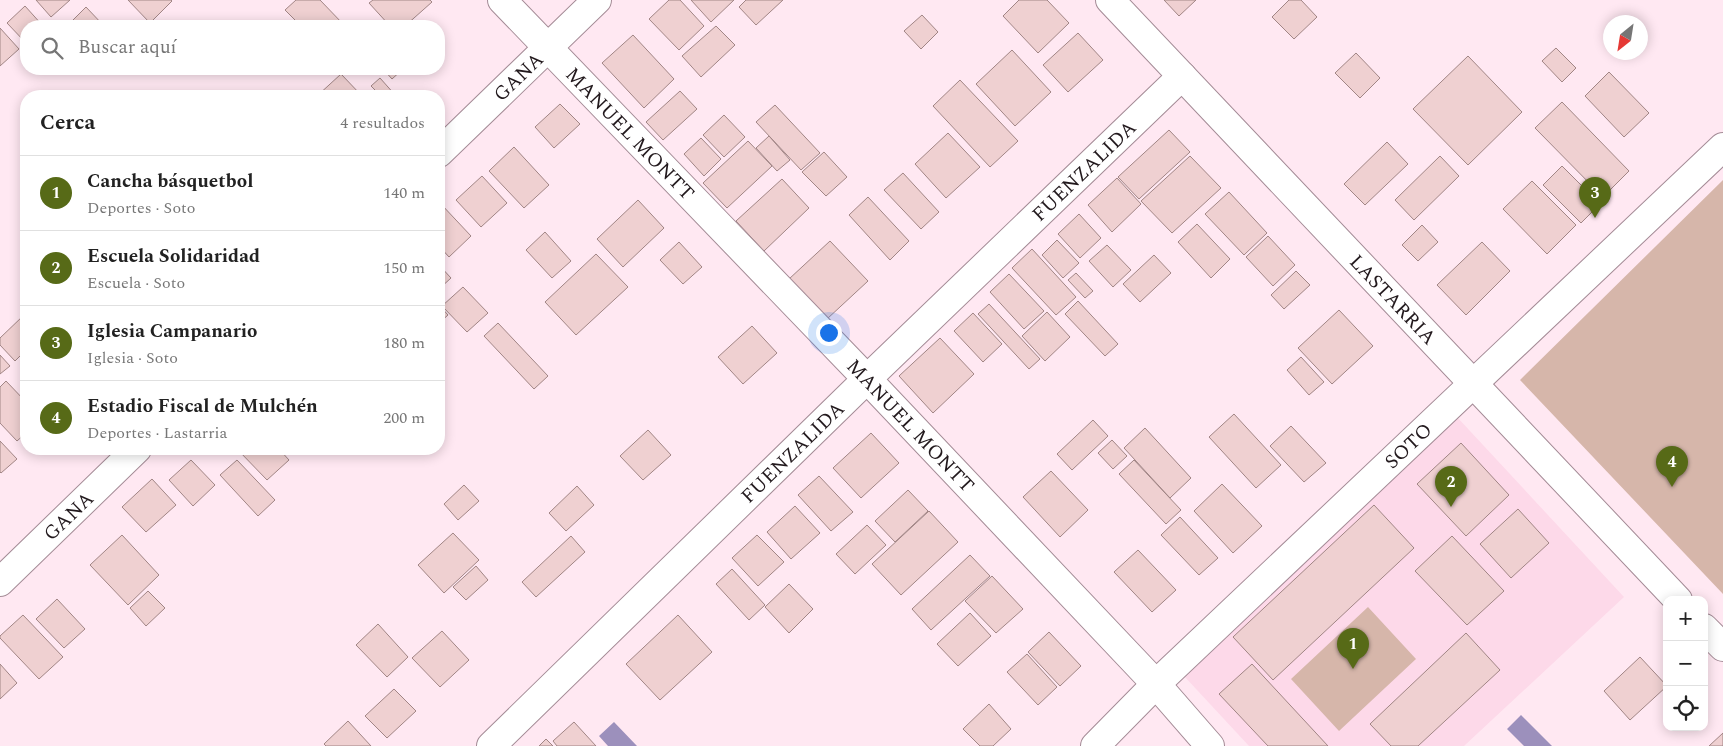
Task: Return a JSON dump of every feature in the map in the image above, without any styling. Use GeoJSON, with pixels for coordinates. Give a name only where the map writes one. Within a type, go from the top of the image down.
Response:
{"type":"FeatureCollection","features":[{"type":"Feature","properties":{"kind":"street","name":"MANUEL MONTT"},"geometry":{"type":"LineString","coordinates":[[502,0],[867,379],[1156,684],[1210,746]]}},
{"type":"Feature","properties":{"kind":"street","name":"GANA"},"geometry":{"type":"LineString","coordinates":[[445,147],[597,0]]}},
{"type":"Feature","properties":{"kind":"street","name":"LASTARRIA"},"geometry":{"type":"LineString","coordinates":[[1110,0],[1674,596]]}},
{"type":"Feature","properties":{"kind":"street","name":"FUENZALIDA"},"geometry":{"type":"LineString","coordinates":[[491,746],[867,379],[1182,76]]}},
{"type":"Feature","properties":{"kind":"street","name":"SOTO"},"geometry":{"type":"LineString","coordinates":[[1095,746],[1156,684],[1723,147]]}},
{"type":"Feature","properties":{"kind":"street","name":"GANA"},"geometry":{"type":"LineString","coordinates":[[0,582],[130,455]]}},
{"type":"Feature","properties":{"kind":"street"},"geometry":{"type":"LineString","coordinates":[[1708,632],[1723,647]]}},
{"type":"Feature","properties":{"kind":"shaded area"},"geometry":{"type":"Polygon","coordinates":[[[1723,180],[1723,594],[1520,380],[1723,180]]]}},
{"type":"Feature","properties":{"kind":"shaded area"},"geometry":{"type":"Polygon","coordinates":[[[1457,417],[1624,597],[1464,746],[1249,746],[1184,676],[1457,417]]]}},
{"type":"Feature","properties":{"kind":"shaded area"},"geometry":{"type":"Polygon","coordinates":[[[1368,607],[1416,659],[1339,731],[1291,679],[1368,607]]]}},
{"type":"Feature","properties":{"kind":"shaded area"},"geometry":{"type":"Polygon","coordinates":[[[1521,715],[1552,746],[1524,746],[1507,729],[1521,715]]]}},
{"type":"Feature","properties":{"kind":"shaded area"},"geometry":{"type":"Polygon","coordinates":[[[614,722],[637,746],[608,746],[599,736],[614,722]]]}},
{"type":"Feature","properties":{"kind":"building"},"geometry":{"type":"Polygon","coordinates":[[[36,0],[70,0],[51,17],[36,0]]]}},
{"type":"Feature","properties":{"kind":"building"},"geometry":{"type":"Polygon","coordinates":[[[128,0],[172,1],[153,20],[147,20],[128,0]]]}},
{"type":"Feature","properties":{"kind":"building"},"geometry":{"type":"Polygon","coordinates":[[[296,0],[320,0],[339,20],[295,20],[285,10],[296,0]]]}},
{"type":"Feature","properties":{"kind":"building"},"geometry":{"type":"Polygon","coordinates":[[[373,0],[430,0],[432,2],[412,20],[385,20],[369,3],[373,0]]]}},
{"type":"Feature","properties":{"kind":"building"},"geometry":{"type":"Polygon","coordinates":[[[669,0],[680,0],[704,26],[679,50],[649,19],[669,0]]]}},
{"type":"Feature","properties":{"kind":"building"},"geometry":{"type":"Polygon","coordinates":[[[691,0],[734,0],[711,22],[691,0]]]}},
{"type":"Feature","properties":{"kind":"building"},"geometry":{"type":"Polygon","coordinates":[[[746,0],[783,0],[756,25],[739,7],[746,0]]]}},
{"type":"Feature","properties":{"kind":"building"},"geometry":{"type":"Polygon","coordinates":[[[1019,0],[1047,0],[1069,23],[1038,53],[1003,16],[1019,0]]]}},
{"type":"Feature","properties":{"kind":"building"},"geometry":{"type":"Polygon","coordinates":[[[1164,0],[1196,0],[1179,16],[1164,0]]]}},
{"type":"Feature","properties":{"kind":"building"},"geometry":{"type":"Polygon","coordinates":[[[1289,0],[1301,0],[1317,17],[1294,39],[1272,17],[1289,0]]]}},
{"type":"Feature","properties":{"kind":"building"},"geometry":{"type":"Polygon","coordinates":[[[25,6],[38,20],[20,20],[20,37],[7,23],[25,6]]]}},
{"type":"Feature","properties":{"kind":"building"},"geometry":{"type":"Polygon","coordinates":[[[86,7],[98,20],[73,20],[86,7]]]}},
{"type":"Feature","properties":{"kind":"building"},"geometry":{"type":"Polygon","coordinates":[[[922,15],[938,32],[921,49],[904,31],[922,15]]]}},
{"type":"Feature","properties":{"kind":"building"},"geometry":{"type":"Polygon","coordinates":[[[716,26],[735,45],[701,77],[682,56],[716,26]]]}},
{"type":"Feature","properties":{"kind":"building"},"geometry":{"type":"Polygon","coordinates":[[[0,28],[19,49],[0,66],[0,28]]]}},
{"type":"Feature","properties":{"kind":"building"},"geometry":{"type":"Polygon","coordinates":[[[1078,33],[1103,60],[1068,92],[1043,65],[1078,33]]]}},
{"type":"Feature","properties":{"kind":"building"},"geometry":{"type":"Polygon","coordinates":[[[633,35],[674,79],[644,108],[602,63],[633,35]]]}},
{"type":"Feature","properties":{"kind":"building"},"geometry":{"type":"Polygon","coordinates":[[[1556,48],[1576,68],[1562,82],[1542,61],[1556,48]]]}},
{"type":"Feature","properties":{"kind":"building"},"geometry":{"type":"Polygon","coordinates":[[[1012,50],[1051,92],[1015,126],[976,84],[1012,50]]]}},
{"type":"Feature","properties":{"kind":"building"},"geometry":{"type":"Polygon","coordinates":[[[1356,53],[1380,78],[1360,98],[1335,73],[1356,53]]]}},
{"type":"Feature","properties":{"kind":"building"},"geometry":{"type":"Polygon","coordinates":[[[1468,56],[1522,112],[1468,165],[1413,109],[1468,56]]]}},
{"type":"Feature","properties":{"kind":"building"},"geometry":{"type":"Polygon","coordinates":[[[1609,72],[1649,113],[1624,137],[1585,96],[1609,72]]]}},
{"type":"Feature","properties":{"kind":"building"},"geometry":{"type":"Polygon","coordinates":[[[342,75],[356,90],[324,90],[342,75]]]}},
{"type":"Feature","properties":{"kind":"building"},"geometry":{"type":"Polygon","coordinates":[[[388,75],[396,75],[392,79],[388,75]]]}},
{"type":"Feature","properties":{"kind":"building"},"geometry":{"type":"Polygon","coordinates":[[[380,78],[391,90],[375,90],[371,86],[380,78]]]}},
{"type":"Feature","properties":{"kind":"building"},"geometry":{"type":"Polygon","coordinates":[[[960,80],[1018,141],[990,167],[933,106],[960,80]]]}},
{"type":"Feature","properties":{"kind":"building"},"geometry":{"type":"Polygon","coordinates":[[[680,91],[697,109],[663,140],[646,122],[680,91]]]}},
{"type":"Feature","properties":{"kind":"building"},"geometry":{"type":"Polygon","coordinates":[[[1562,102],[1629,171],[1603,197],[1535,128],[1562,102]]]}},
{"type":"Feature","properties":{"kind":"building"},"geometry":{"type":"Polygon","coordinates":[[[560,104],[580,124],[554,148],[535,127],[560,104]]]}},
{"type":"Feature","properties":{"kind":"building"},"geometry":{"type":"Polygon","coordinates":[[[775,105],[820,153],[801,170],[756,122],[775,105]]]}},
{"type":"Feature","properties":{"kind":"building"},"geometry":{"type":"Polygon","coordinates":[[[724,115],[745,137],[724,157],[703,135],[724,115]]]}},
{"type":"Feature","properties":{"kind":"building"},"geometry":{"type":"Polygon","coordinates":[[[1169,130],[1190,152],[1139,199],[1118,177],[1169,130]]]}},
{"type":"Feature","properties":{"kind":"building"},"geometry":{"type":"Polygon","coordinates":[[[948,133],[980,167],[946,198],[915,164],[948,133]]]}},
{"type":"Feature","properties":{"kind":"building"},"geometry":{"type":"Polygon","coordinates":[[[769,136],[790,160],[777,171],[756,148],[769,136]]]}},
{"type":"Feature","properties":{"kind":"building"},"geometry":{"type":"Polygon","coordinates":[[[701,138],[721,159],[704,176],[684,154],[701,138]]]}},
{"type":"Feature","properties":{"kind":"building"},"geometry":{"type":"Polygon","coordinates":[[[748,141],[772,166],[727,208],[703,183],[748,141]]]}},
{"type":"Feature","properties":{"kind":"building"},"geometry":{"type":"Polygon","coordinates":[[[1387,142],[1408,164],[1365,205],[1344,184],[1387,142]]]}},
{"type":"Feature","properties":{"kind":"building"},"geometry":{"type":"Polygon","coordinates":[[[514,147],[549,185],[524,208],[489,171],[514,147]]]}},
{"type":"Feature","properties":{"kind":"building"},"geometry":{"type":"Polygon","coordinates":[[[824,152],[847,177],[826,196],[802,172],[824,152]]]}},
{"type":"Feature","properties":{"kind":"building"},"geometry":{"type":"Polygon","coordinates":[[[1190,156],[1221,188],[1172,233],[1141,201],[1190,156]]]}},
{"type":"Feature","properties":{"kind":"building"},"geometry":{"type":"Polygon","coordinates":[[[1440,156],[1459,176],[1414,220],[1395,200],[1440,156]]]}},
{"type":"Feature","properties":{"kind":"building"},"geometry":{"type":"Polygon","coordinates":[[[1562,166],[1600,204],[1581,223],[1543,185],[1562,166]]]}},
{"type":"Feature","properties":{"kind":"building"},"geometry":{"type":"Polygon","coordinates":[[[903,173],[939,212],[921,229],[884,190],[903,173]]]}},
{"type":"Feature","properties":{"kind":"building"},"geometry":{"type":"Polygon","coordinates":[[[482,176],[507,203],[481,227],[456,200],[482,176]]]}},
{"type":"Feature","properties":{"kind":"building"},"geometry":{"type":"Polygon","coordinates":[[[1117,178],[1141,204],[1112,232],[1088,205],[1117,178]]]}},
{"type":"Feature","properties":{"kind":"building"},"geometry":{"type":"Polygon","coordinates":[[[782,179],[809,208],[764,251],[736,221],[782,179]]]}},
{"type":"Feature","properties":{"kind":"building"},"geometry":{"type":"Polygon","coordinates":[[[1532,181],[1576,225],[1547,254],[1503,209],[1532,181]]]}},
{"type":"Feature","properties":{"kind":"building"},"geometry":{"type":"Polygon","coordinates":[[[1229,192],[1267,233],[1244,255],[1205,214],[1229,192]]]}},
{"type":"Feature","properties":{"kind":"building"},"geometry":{"type":"Polygon","coordinates":[[[868,197],[909,241],[890,260],[849,215],[868,197]]]}},
{"type":"Feature","properties":{"kind":"building"},"geometry":{"type":"Polygon","coordinates":[[[638,200],[664,228],[623,267],[597,239],[638,200]]]}},
{"type":"Feature","properties":{"kind":"building"},"geometry":{"type":"Polygon","coordinates":[[[445,208],[471,236],[449,257],[445,253],[445,208]]]}},
{"type":"Feature","properties":{"kind":"building"},"geometry":{"type":"Polygon","coordinates":[[[1079,214],[1101,238],[1080,258],[1058,234],[1079,214]]]}},
{"type":"Feature","properties":{"kind":"building"},"geometry":{"type":"Polygon","coordinates":[[[1197,224],[1230,259],[1211,278],[1178,242],[1197,224]]]}},
{"type":"Feature","properties":{"kind":"building"},"geometry":{"type":"Polygon","coordinates":[[[1422,225],[1438,242],[1418,261],[1402,245],[1422,225]]]}},
{"type":"Feature","properties":{"kind":"building"},"geometry":{"type":"Polygon","coordinates":[[[545,232],[571,261],[552,278],[526,250],[545,232]]]}},
{"type":"Feature","properties":{"kind":"building"},"geometry":{"type":"Polygon","coordinates":[[[1268,236],[1295,265],[1273,286],[1246,257],[1268,236]]]}},
{"type":"Feature","properties":{"kind":"building"},"geometry":{"type":"Polygon","coordinates":[[[1057,240],[1079,263],[1063,278],[1042,255],[1057,240]]]}},
{"type":"Feature","properties":{"kind":"building"},"geometry":{"type":"Polygon","coordinates":[[[830,241],[868,281],[827,319],[789,279],[830,241]]]}},
{"type":"Feature","properties":{"kind":"building"},"geometry":{"type":"Polygon","coordinates":[[[679,242],[702,267],[683,284],[660,260],[679,242]]]}},
{"type":"Feature","properties":{"kind":"building"},"geometry":{"type":"Polygon","coordinates":[[[1482,242],[1510,271],[1466,315],[1437,285],[1482,242]]]}},
{"type":"Feature","properties":{"kind":"building"},"geometry":{"type":"Polygon","coordinates":[[[1107,245],[1131,270],[1113,287],[1089,261],[1107,245]]]}},
{"type":"Feature","properties":{"kind":"building"},"geometry":{"type":"Polygon","coordinates":[[[1032,249],[1076,297],[1056,315],[1012,268],[1032,249]]]}},
{"type":"Feature","properties":{"kind":"building"},"geometry":{"type":"Polygon","coordinates":[[[596,254],[628,287],[576,335],[545,302],[596,254]]]}},
{"type":"Feature","properties":{"kind":"building"},"geometry":{"type":"Polygon","coordinates":[[[1154,255],[1171,273],[1140,302],[1123,284],[1154,255]]]}},
{"type":"Feature","properties":{"kind":"building"},"geometry":{"type":"Polygon","coordinates":[[[1296,271],[1310,285],[1284,309],[1271,295],[1296,271]]]}},
{"type":"Feature","properties":{"kind":"building"},"geometry":{"type":"Polygon","coordinates":[[[445,272],[451,278],[445,284],[445,272]]]}},
{"type":"Feature","properties":{"kind":"building"},"geometry":{"type":"Polygon","coordinates":[[[1076,273],[1093,291],[1085,298],[1068,280],[1076,273]]]}},
{"type":"Feature","properties":{"kind":"building"},"geometry":{"type":"Polygon","coordinates":[[[1009,274],[1044,311],[1024,329],[990,292],[1009,274]]]}},
{"type":"Feature","properties":{"kind":"building"},"geometry":{"type":"Polygon","coordinates":[[[463,287],[488,313],[467,332],[445,309],[445,303],[463,287]]]}},
{"type":"Feature","properties":{"kind":"building"},"geometry":{"type":"Polygon","coordinates":[[[1078,301],[1118,344],[1105,356],[1065,314],[1078,301]]]}},
{"type":"Feature","properties":{"kind":"building"},"geometry":{"type":"Polygon","coordinates":[[[989,304],[1040,359],[1029,369],[978,314],[989,304]]]}},
{"type":"Feature","properties":{"kind":"building"},"geometry":{"type":"Polygon","coordinates":[[[1339,310],[1373,346],[1332,384],[1298,348],[1339,310]]]}},
{"type":"Feature","properties":{"kind":"building"},"geometry":{"type":"Polygon","coordinates":[[[1047,312],[1070,337],[1045,361],[1022,336],[1047,312]]]}},
{"type":"Feature","properties":{"kind":"building"},"geometry":{"type":"Polygon","coordinates":[[[973,313],[1002,344],[983,362],[954,331],[973,313]]]}},
{"type":"Feature","properties":{"kind":"building"},"geometry":{"type":"Polygon","coordinates":[[[20,319],[20,356],[15,361],[0,345],[0,338],[20,319]]]}},
{"type":"Feature","properties":{"kind":"building"},"geometry":{"type":"Polygon","coordinates":[[[498,323],[548,376],[534,389],[484,336],[498,323]]]}},
{"type":"Feature","properties":{"kind":"building"},"geometry":{"type":"Polygon","coordinates":[[[752,326],[777,353],[743,384],[718,357],[752,326]]]}},
{"type":"Feature","properties":{"kind":"building"},"geometry":{"type":"Polygon","coordinates":[[[940,338],[974,374],[933,413],[899,376],[940,338]]]}},
{"type":"Feature","properties":{"kind":"building"},"geometry":{"type":"Polygon","coordinates":[[[0,355],[10,366],[0,374],[0,355]]]}},
{"type":"Feature","properties":{"kind":"building"},"geometry":{"type":"Polygon","coordinates":[[[1301,357],[1324,382],[1309,395],[1287,370],[1301,357]]]}},
{"type":"Feature","properties":{"kind":"building"},"geometry":{"type":"Polygon","coordinates":[[[6,381],[20,396],[20,438],[17,441],[0,423],[0,387],[6,381]]]}},
{"type":"Feature","properties":{"kind":"building"},"geometry":{"type":"Polygon","coordinates":[[[1234,414],[1281,465],[1256,488],[1209,437],[1234,414]]]}},
{"type":"Feature","properties":{"kind":"building"},"geometry":{"type":"Polygon","coordinates":[[[1093,420],[1108,436],[1072,470],[1057,454],[1093,420]]]}},
{"type":"Feature","properties":{"kind":"building"},"geometry":{"type":"Polygon","coordinates":[[[1291,426],[1326,463],[1304,482],[1270,446],[1291,426]]]}},
{"type":"Feature","properties":{"kind":"building"},"geometry":{"type":"Polygon","coordinates":[[[1145,428],[1191,478],[1170,498],[1124,448],[1145,428]]]}},
{"type":"Feature","properties":{"kind":"building"},"geometry":{"type":"Polygon","coordinates":[[[648,430],[671,455],[643,480],[620,456],[648,430]]]}},
{"type":"Feature","properties":{"kind":"building"},"geometry":{"type":"Polygon","coordinates":[[[871,433],[899,463],[861,498],[833,468],[871,433]]]}},
{"type":"Feature","properties":{"kind":"building"},"geometry":{"type":"Polygon","coordinates":[[[1112,440],[1127,456],[1113,469],[1098,453],[1112,440]]]}},
{"type":"Feature","properties":{"kind":"building"},"geometry":{"type":"Polygon","coordinates":[[[0,441],[17,459],[1,473],[0,472],[0,441]]]}},
{"type":"Feature","properties":{"kind":"building"},"geometry":{"type":"Polygon","coordinates":[[[1461,443],[1509,495],[1466,536],[1417,484],[1461,443]]]}},
{"type":"Feature","properties":{"kind":"building"},"geometry":{"type":"Polygon","coordinates":[[[243,455],[284,455],[289,460],[267,480],[243,455]]]}},
{"type":"Feature","properties":{"kind":"building"},"geometry":{"type":"Polygon","coordinates":[[[191,460],[215,485],[193,506],[169,480],[191,460]]]}},
{"type":"Feature","properties":{"kind":"building"},"geometry":{"type":"Polygon","coordinates":[[[237,460],[275,500],[258,516],[220,475],[237,460]]]}},
{"type":"Feature","properties":{"kind":"building"},"geometry":{"type":"Polygon","coordinates":[[[1134,460],[1181,510],[1166,524],[1119,474],[1134,460]]]}},
{"type":"Feature","properties":{"kind":"building"},"geometry":{"type":"Polygon","coordinates":[[[1051,471],[1088,510],[1060,537],[1023,497],[1051,471]]]}},
{"type":"Feature","properties":{"kind":"building"},"geometry":{"type":"Polygon","coordinates":[[[819,476],[853,512],[831,531],[798,495],[819,476]]]}},
{"type":"Feature","properties":{"kind":"building"},"geometry":{"type":"Polygon","coordinates":[[[152,479],[176,505],[146,532],[122,507],[152,479]]]}},
{"type":"Feature","properties":{"kind":"building"},"geometry":{"type":"Polygon","coordinates":[[[1222,484],[1262,526],[1233,553],[1194,511],[1222,484]]]}},
{"type":"Feature","properties":{"kind":"building"},"geometry":{"type":"Polygon","coordinates":[[[464,485],[479,501],[458,520],[444,504],[464,485]]]}},
{"type":"Feature","properties":{"kind":"building"},"geometry":{"type":"Polygon","coordinates":[[[577,486],[594,505],[566,531],[549,513],[577,486]]]}},
{"type":"Feature","properties":{"kind":"building"},"geometry":{"type":"Polygon","coordinates":[[[908,490],[928,511],[895,542],[875,521],[908,490]]]}},
{"type":"Feature","properties":{"kind":"building"},"geometry":{"type":"Polygon","coordinates":[[[1374,505],[1414,548],[1273,680],[1233,637],[1374,505]]]}},
{"type":"Feature","properties":{"kind":"building"},"geometry":{"type":"Polygon","coordinates":[[[795,506],[820,533],[791,559],[767,532],[795,506]]]}},
{"type":"Feature","properties":{"kind":"building"},"geometry":{"type":"Polygon","coordinates":[[[1518,509],[1549,543],[1511,578],[1480,544],[1518,509]]]}},
{"type":"Feature","properties":{"kind":"building"},"geometry":{"type":"Polygon","coordinates":[[[929,511],[958,542],[901,595],[872,564],[929,511]]]}},
{"type":"Feature","properties":{"kind":"building"},"geometry":{"type":"Polygon","coordinates":[[[1180,517],[1218,558],[1199,575],[1161,535],[1180,517]]]}},
{"type":"Feature","properties":{"kind":"building"},"geometry":{"type":"Polygon","coordinates":[[[867,525],[886,545],[855,574],[836,554],[867,525]]]}},
{"type":"Feature","properties":{"kind":"building"},"geometry":{"type":"Polygon","coordinates":[[[453,533],[479,560],[444,593],[418,565],[453,533]]]}},
{"type":"Feature","properties":{"kind":"building"},"geometry":{"type":"Polygon","coordinates":[[[122,535],[159,575],[128,605],[90,565],[122,535]]]}},
{"type":"Feature","properties":{"kind":"building"},"geometry":{"type":"Polygon","coordinates":[[[757,535],[784,562],[758,586],[732,558],[757,535]]]}},
{"type":"Feature","properties":{"kind":"building"},"geometry":{"type":"Polygon","coordinates":[[[571,536],[585,552],[536,597],[522,582],[571,536]]]}},
{"type":"Feature","properties":{"kind":"building"},"geometry":{"type":"Polygon","coordinates":[[[1452,536],[1504,591],[1467,625],[1415,571],[1452,536]]]}},
{"type":"Feature","properties":{"kind":"building"},"geometry":{"type":"Polygon","coordinates":[[[1138,550],[1176,590],[1152,612],[1114,572],[1138,550]]]}},
{"type":"Feature","properties":{"kind":"building"},"geometry":{"type":"Polygon","coordinates":[[[970,555],[990,576],[931,630],[912,609],[970,555]]]}},
{"type":"Feature","properties":{"kind":"building"},"geometry":{"type":"Polygon","coordinates":[[[476,566],[488,580],[466,600],[453,587],[476,566]]]}},
{"type":"Feature","properties":{"kind":"building"},"geometry":{"type":"Polygon","coordinates":[[[732,569],[765,605],[749,620],[716,584],[732,569]]]}},
{"type":"Feature","properties":{"kind":"building"},"geometry":{"type":"Polygon","coordinates":[[[992,576],[1023,609],[996,633],[965,601],[992,576]]]}},
{"type":"Feature","properties":{"kind":"building"},"geometry":{"type":"Polygon","coordinates":[[[789,584],[813,609],[789,633],[765,607],[789,584]]]}},
{"type":"Feature","properties":{"kind":"building"},"geometry":{"type":"Polygon","coordinates":[[[148,591],[165,608],[146,626],[130,608],[148,591]]]}},
{"type":"Feature","properties":{"kind":"building"},"geometry":{"type":"Polygon","coordinates":[[[57,599],[85,629],[64,648],[36,619],[57,599]]]}},
{"type":"Feature","properties":{"kind":"building"},"geometry":{"type":"Polygon","coordinates":[[[970,613],[991,636],[958,666],[937,644],[970,613]]]}},
{"type":"Feature","properties":{"kind":"building"},"geometry":{"type":"Polygon","coordinates":[[[23,615],[63,657],[39,679],[0,638],[23,615]]]}},
{"type":"Feature","properties":{"kind":"building"},"geometry":{"type":"Polygon","coordinates":[[[678,615],[712,652],[660,700],[626,664],[678,615]]]}},
{"type":"Feature","properties":{"kind":"building"},"geometry":{"type":"Polygon","coordinates":[[[378,624],[408,657],[387,677],[356,645],[378,624]]]}},
{"type":"Feature","properties":{"kind":"building"},"geometry":{"type":"Polygon","coordinates":[[[442,631],[469,660],[440,687],[412,658],[442,631]]]}},
{"type":"Feature","properties":{"kind":"building"},"geometry":{"type":"Polygon","coordinates":[[[1049,632],[1081,666],[1060,686],[1028,652],[1049,632]]]}},
{"type":"Feature","properties":{"kind":"building"},"geometry":{"type":"Polygon","coordinates":[[[1466,633],[1500,670],[1418,746],[1391,746],[1370,724],[1466,633]]]}},
{"type":"Feature","properties":{"kind":"building"},"geometry":{"type":"Polygon","coordinates":[[[1027,654],[1057,687],[1038,705],[1007,672],[1027,654]]]}},
{"type":"Feature","properties":{"kind":"building"},"geometry":{"type":"Polygon","coordinates":[[[1640,657],[1663,682],[1663,690],[1630,720],[1604,691],[1640,657]]]}},
{"type":"Feature","properties":{"kind":"building"},"geometry":{"type":"Polygon","coordinates":[[[0,664],[17,683],[0,699],[0,664]]]}},
{"type":"Feature","properties":{"kind":"building"},"geometry":{"type":"Polygon","coordinates":[[[1252,664],[1328,746],[1268,746],[1219,694],[1252,664]]]}},
{"type":"Feature","properties":{"kind":"building"},"geometry":{"type":"Polygon","coordinates":[[[394,689],[416,711],[387,738],[365,716],[394,689]]]}},
{"type":"Feature","properties":{"kind":"building"},"geometry":{"type":"Polygon","coordinates":[[[989,704],[1011,729],[993,746],[980,746],[963,729],[989,704]]]}},
{"type":"Feature","properties":{"kind":"building"},"geometry":{"type":"Polygon","coordinates":[[[348,721],[371,746],[326,746],[324,744],[348,721]]]}},
{"type":"Feature","properties":{"kind":"building"},"geometry":{"type":"Polygon","coordinates":[[[574,722],[596,746],[557,746],[553,741],[574,722]]]}},
{"type":"Feature","properties":{"kind":"building"},"geometry":{"type":"Polygon","coordinates":[[[1723,733],[1723,746],[1709,746],[1723,733]]]}},
{"type":"Feature","properties":{"kind":"building"},"geometry":{"type":"Polygon","coordinates":[[[546,739],[553,746],[539,746],[546,739]]]}},
{"type":"Feature","properties":{"kind":"place","name":"Iglesia Campanario"},"geometry":{"type":"Point","coordinates":[1595,218]}},
{"type":"Feature","properties":{"kind":"place","name":"Estadio Fiscal de Mulchén"},"geometry":{"type":"Point","coordinates":[1672,487]}},
{"type":"Feature","properties":{"kind":"place","name":"Escuela Solidaridad"},"geometry":{"type":"Point","coordinates":[1451,507]}},
{"type":"Feature","properties":{"kind":"place","name":"Cancha básquetbol"},"geometry":{"type":"Point","coordinates":[1353,669]}}]}
